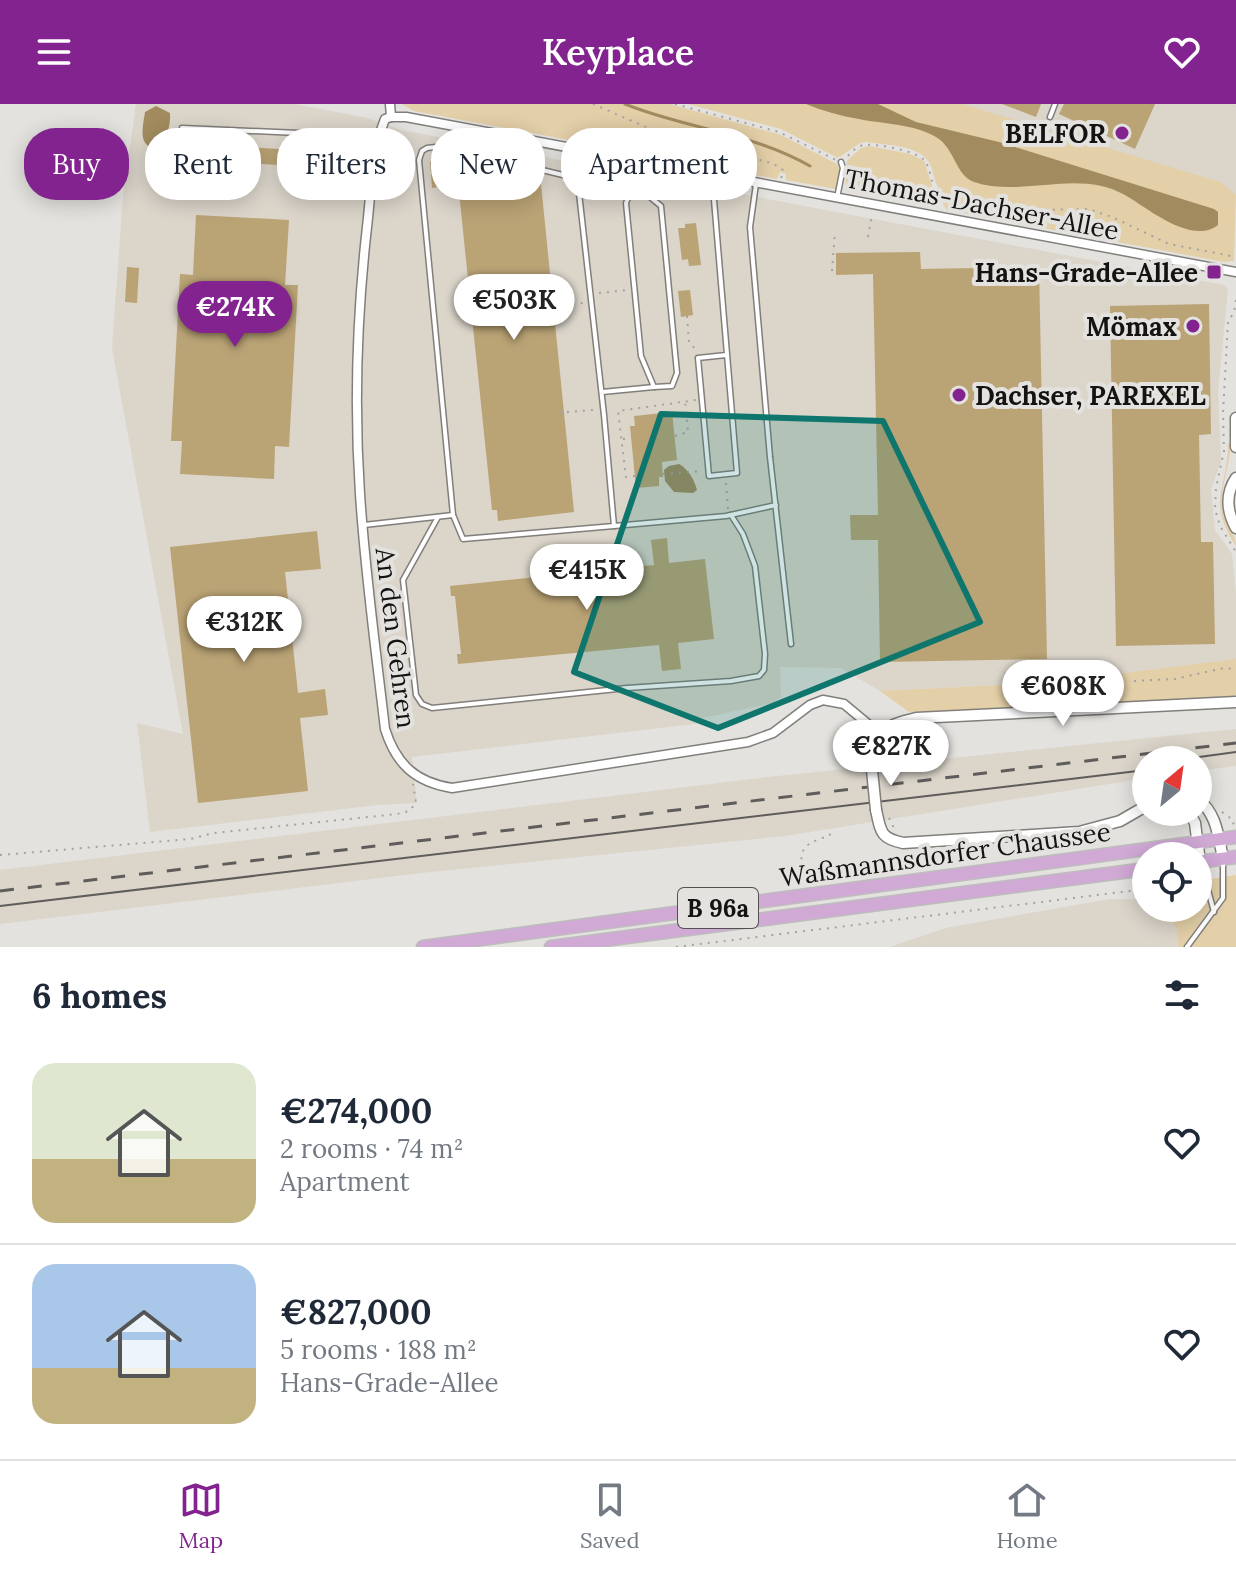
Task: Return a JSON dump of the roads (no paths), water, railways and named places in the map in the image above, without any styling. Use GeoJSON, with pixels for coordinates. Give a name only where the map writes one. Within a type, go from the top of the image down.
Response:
{"type":"FeatureCollection","features":[{"type":"Feature","properties":{"kind":"main road","name":"Waßmannsdorfer Chaussee"},"geometry":{"type":"LineString","coordinates":[[1197,842],[1236,837]]}},
{"type":"Feature","properties":{"kind":"main road","name":"Waßmannsdorfer Chaussee"},"geometry":{"type":"LineString","coordinates":[[423,947],[1132,851]]}},
{"type":"Feature","properties":{"kind":"main road","name":"Waßmannsdorfer Chaussee"},"geometry":{"type":"LineString","coordinates":[[551,947],[1132,871]]}},
{"type":"Feature","properties":{"kind":"street","name":"An den Gehren"},"geometry":{"type":"LineString","coordinates":[[382,128],[385,119],[391,117],[390,104]]}},
{"type":"Feature","properties":{"kind":"street","name":"Thomas-Dachser-Allee"},"geometry":{"type":"LineString","coordinates":[[391,117],[406,117],[561,145]]}},
{"type":"Feature","properties":{"kind":"street","name":"Thomas-Dachser-Allee"},"geometry":{"type":"LineString","coordinates":[[757,182],[1236,272]]}},
{"type":"Feature","properties":{"kind":"street","name":"An den Gehren"},"geometry":{"type":"LineString","coordinates":[[371,200],[358,328],[362,525],[385,729],[391,749],[417,777],[452,788],[748,742],[773,733],[810,705],[823,700],[844,704],[880,734]]}},
{"type":"Feature","properties":{"kind":"street"},"geometry":{"type":"LineString","coordinates":[[1236,418],[1236,447]]}},
{"type":"Feature","properties":{"kind":"street"},"geometry":{"type":"LineString","coordinates":[[1236,478],[1228,495],[1229,510],[1236,528]]}},
{"type":"Feature","properties":{"kind":"street"},"geometry":{"type":"LineString","coordinates":[[1132,814],[1120,821],[1079,832],[903,843],[888,840],[881,833],[881,810],[872,770],[873,752],[880,734],[890,724],[916,718],[1236,702]]}},
{"type":"Feature","properties":{"kind":"street"},"geometry":{"type":"LineString","coordinates":[[1212,814],[1219,839],[1229,858]]}},
{"type":"Feature","properties":{"kind":"street"},"geometry":{"type":"LineString","coordinates":[[1195,826],[1197,842]]}},
{"type":"Feature","properties":{"kind":"lane"},"geometry":{"type":"LineString","coordinates":[[1050,117],[1055,104]]}},
{"type":"Feature","properties":{"kind":"lane"},"geometry":{"type":"LineString","coordinates":[[614,526],[578,184],[571,177],[444,146],[422,151],[419,160],[453,515],[463,539],[614,526],[729,515],[776,505]]}},
{"type":"Feature","properties":{"kind":"lane"},"geometry":{"type":"LineString","coordinates":[[837,198],[843,168],[841,162]]}},
{"type":"Feature","properties":{"kind":"lane"},"geometry":{"type":"LineString","coordinates":[[627,200],[641,356],[654,387]]}},
{"type":"Feature","properties":{"kind":"lane"},"geometry":{"type":"LineString","coordinates":[[602,392],[672,386],[677,373],[661,206],[654,200]]}},
{"type":"Feature","properties":{"kind":"lane"},"geometry":{"type":"LineString","coordinates":[[712,200],[737,473],[709,476],[698,358],[726,355]]}},
{"type":"Feature","properties":{"kind":"lane"},"geometry":{"type":"LineString","coordinates":[[754,200],[750,227],[791,644]]}},
{"type":"Feature","properties":{"kind":"lane"},"geometry":{"type":"LineString","coordinates":[[362,525],[453,515]]}},
{"type":"Feature","properties":{"kind":"lane"},"geometry":{"type":"LineString","coordinates":[[438,517],[403,580],[416,695],[422,704],[432,708],[759,676],[764,670],[765,654],[755,566],[743,534],[729,515]]}},
{"type":"Feature","properties":{"kind":"lane"},"geometry":{"type":"LineString","coordinates":[[1187,947],[1223,898],[1229,858]]}},
{"type":"Feature","properties":{"kind":"lane"},"geometry":{"type":"LineString","coordinates":[[1212,905],[1214,912]]}},
{"type":"Feature","properties":{"kind":"waterway"},"geometry":{"type":"LineString","coordinates":[[625,104],[764,145],[810,166]]}},
{"type":"Feature","properties":{"kind":"tram line"},"geometry":{"type":"LineString","coordinates":[[1212,755],[1236,752]]}},
{"type":"Feature","properties":{"kind":"tram line"},"geometry":{"type":"LineString","coordinates":[[0,906],[1132,772]]}},
{"type":"Feature","properties":{"kind":"railway"},"geometry":{"type":"LineString","coordinates":[[0,891],[1236,743]]}},
{"type":"Feature","properties":{"kind":"place","name":"BELFOR"},"geometry":{"type":"Point","coordinates":[1122,133]}},
{"type":"Feature","properties":{"kind":"place","name":"Hans-Grade-Allee"},"geometry":{"type":"Point","coordinates":[1214,272]}},
{"type":"Feature","properties":{"kind":"place","name":"Mömax"},"geometry":{"type":"Point","coordinates":[1193,326]}},
{"type":"Feature","properties":{"kind":"place","name":"Dachser, PAREXEL"},"geometry":{"type":"Point","coordinates":[959,395]}}]}
